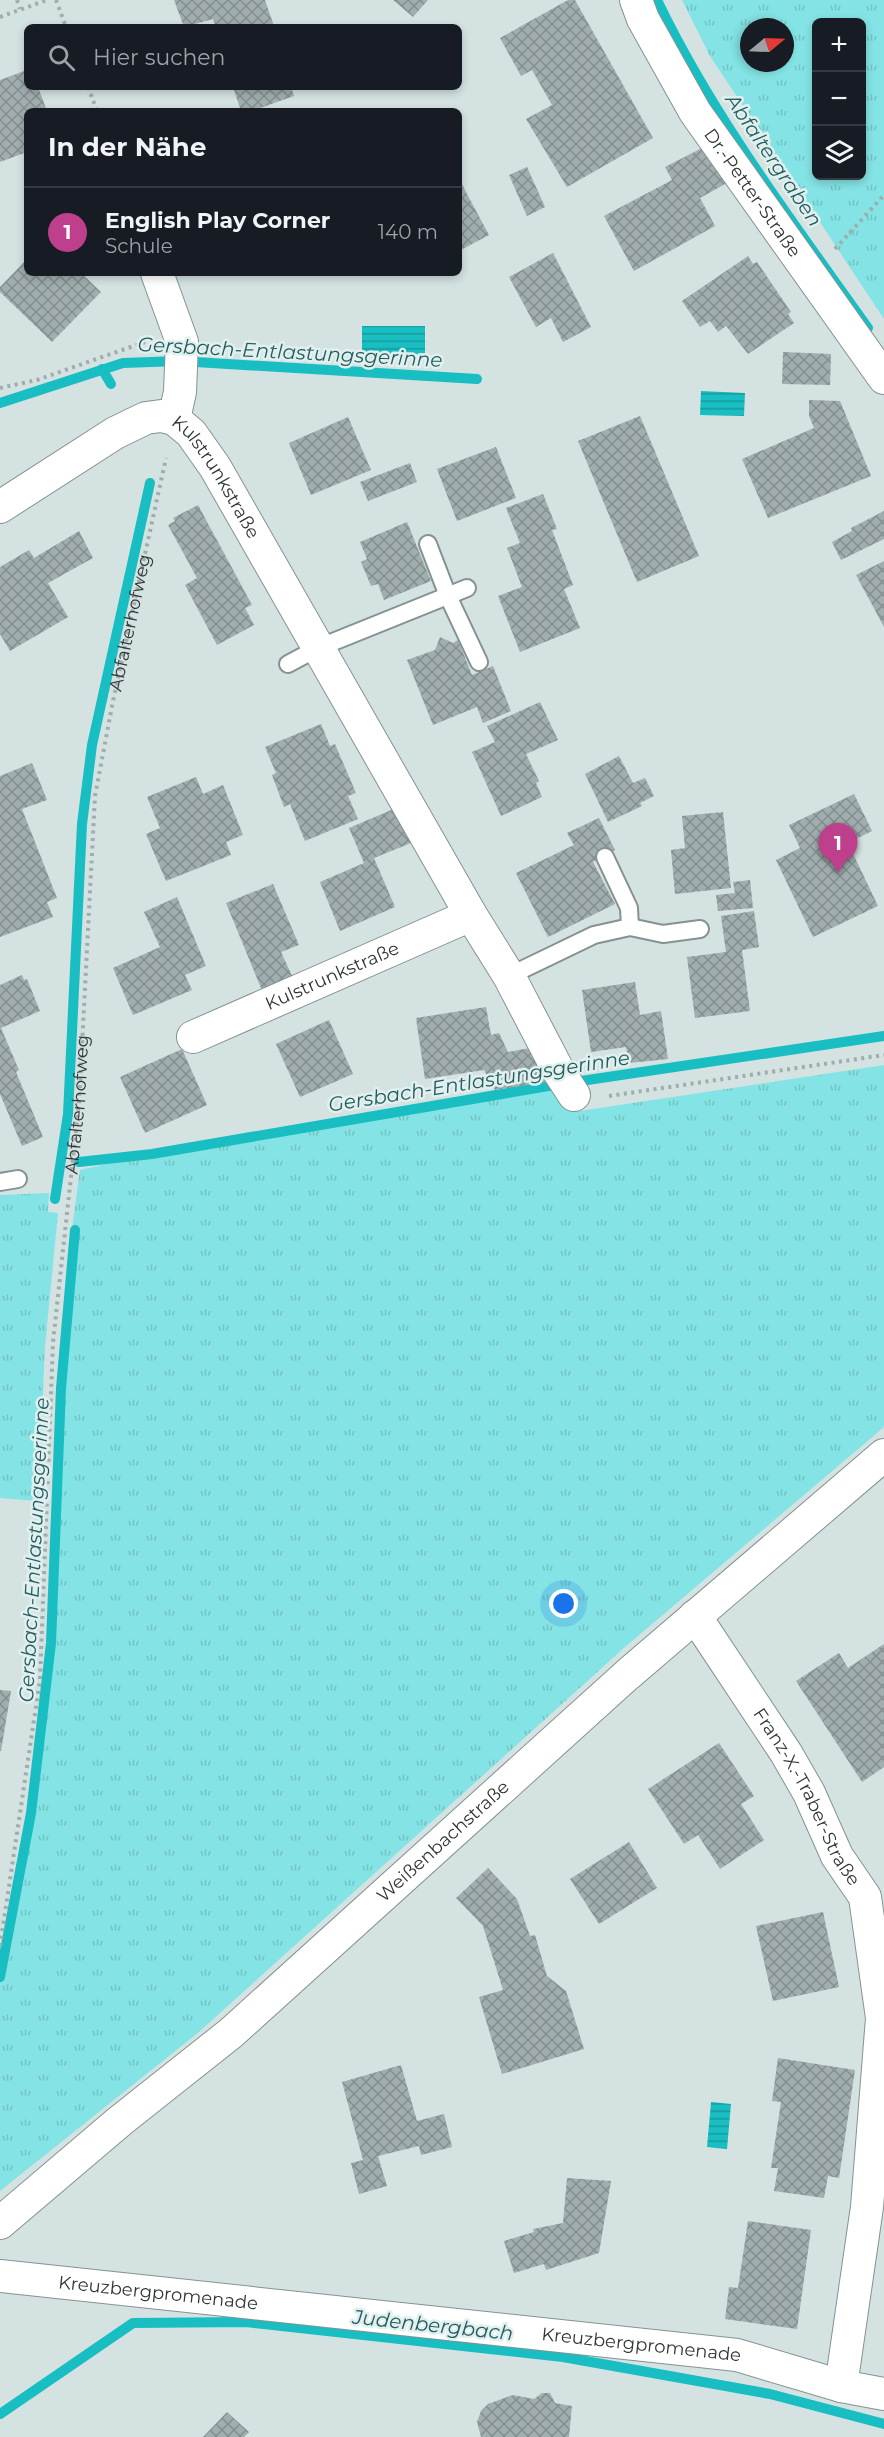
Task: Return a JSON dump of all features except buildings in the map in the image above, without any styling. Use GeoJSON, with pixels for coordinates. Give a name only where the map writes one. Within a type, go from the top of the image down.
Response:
{"type":"FeatureCollection","features":[{"type":"Feature","properties":{"kind":"street","name":"Dr.-Petter-Straße"},"geometry":{"type":"LineString","coordinates":[[636,0],[643,19],[695,112],[884,378]]}},
{"type":"Feature","properties":{"kind":"street"},"geometry":{"type":"LineString","coordinates":[[158,276],[182,347],[177,406]]}},
{"type":"Feature","properties":{"kind":"street","name":"Kulstrunkstraße"},"geometry":{"type":"LineString","coordinates":[[0,507],[134,423],[161,416],[177,406],[191,433],[210,459],[471,915],[509,976],[567,1085]]}},
{"type":"Feature","properties":{"kind":"street","name":"Kulstrunkstraße"},"geometry":{"type":"LineString","coordinates":[[193,1037],[471,915]]}},
{"type":"Feature","properties":{"kind":"street","name":"Weißenbachstraße"},"geometry":{"type":"LineString","coordinates":[[0,2223],[120,2121],[231,2033],[695,1616],[884,1455]]}},
{"type":"Feature","properties":{"kind":"street","name":"Franz-X.-Traber-Straße"},"geometry":{"type":"LineString","coordinates":[[695,1616],[786,1753],[809,1792],[837,1856],[875,1894],[883,2018],[879,2145],[841,2386]]}},
{"type":"Feature","properties":{"kind":"street","name":"Kreuzbergpromenade"},"geometry":{"type":"LineString","coordinates":[[0,2276],[737,2355],[841,2386],[884,2394]]}},
{"type":"Feature","properties":{"kind":"lane"},"geometry":{"type":"LineString","coordinates":[[428,544],[448,596],[479,662]]}},
{"type":"Feature","properties":{"kind":"lane"},"geometry":{"type":"LineString","coordinates":[[288,664],[318,648],[467,588]]}},
{"type":"Feature","properties":{"kind":"lane"},"geometry":{"type":"LineString","coordinates":[[605,857],[629,908],[630,927]]}},
{"type":"Feature","properties":{"kind":"lane"},"geometry":{"type":"LineString","coordinates":[[509,976],[594,935],[630,927],[663,934],[700,929]]}},
{"type":"Feature","properties":{"kind":"lane"},"geometry":{"type":"LineString","coordinates":[[0,1182],[18,1179]]}},
{"type":"Feature","properties":{"kind":"path"},"geometry":{"type":"LineString","coordinates":[[17,0],[20,9]]}},
{"type":"Feature","properties":{"kind":"path"},"geometry":{"type":"LineString","coordinates":[[0,17],[47,0]]}},
{"type":"Feature","properties":{"kind":"path"},"geometry":{"type":"LineString","coordinates":[[56,0],[65,24]]}},
{"type":"Feature","properties":{"kind":"path"},"geometry":{"type":"LineString","coordinates":[[89,90],[96,108]]}},
{"type":"Feature","properties":{"kind":"path"},"geometry":{"type":"LineString","coordinates":[[831,253],[884,195]]}},
{"type":"Feature","properties":{"kind":"path"},"geometry":{"type":"LineString","coordinates":[[0,388],[37,380],[150,340],[182,347]]}},
{"type":"Feature","properties":{"kind":"path","name":"Abfalterhofweg"},"geometry":{"type":"LineString","coordinates":[[0,1946],[40,1680],[53,1342],[79,1103],[95,796],[113,701],[177,406]]}},
{"type":"Feature","properties":{"kind":"path"},"geometry":{"type":"LineString","coordinates":[[567,1085],[578,1101],[884,1055]]}},
{"type":"Feature","properties":{"kind":"green space"},"geometry":{"type":"Polygon","coordinates":[[[682,0],[884,0],[884,319],[710,56],[682,0]]]}},
{"type":"Feature","properties":{"kind":"green space"},"geometry":{"type":"Polygon","coordinates":[[[884,1065],[884,1427],[625,1647],[199,2032],[0,2191],[0,1977],[31,1813],[51,1643],[69,1251],[80,1170],[152,1154],[554,1085],[573,1112],[884,1065]]]}},
{"type":"Feature","properties":{"kind":"green space"},"geometry":{"type":"Polygon","coordinates":[[[49,1193],[48,1212],[58,1213],[45,1346],[38,1501],[0,1498],[0,1195],[49,1193]]]}},
{"type":"Feature","properties":{"kind":"shaded area"},"geometry":{"type":"Polygon","coordinates":[[[362,326],[425,326],[425,354],[362,354],[362,326]]]}},
{"type":"Feature","properties":{"kind":"shaded area"},"geometry":{"type":"Polygon","coordinates":[[[701,391],[745,393],[744,416],[700,415],[701,391]]]}},
{"type":"Feature","properties":{"kind":"shaded area"},"geometry":{"type":"Polygon","coordinates":[[[711,2102],[731,2104],[727,2149],[707,2147],[711,2102]]]}},
{"type":"Feature","properties":{"kind":"waterway","name":"Abfaltergraben"},"geometry":{"type":"LineString","coordinates":[[657,0],[703,86],[755,168],[868,328]]}},
{"type":"Feature","properties":{"kind":"waterway","name":"Gersbach-Entlastungsgerinne"},"geometry":{"type":"LineString","coordinates":[[0,403],[123,363],[179,361],[477,379]]}},
{"type":"Feature","properties":{"kind":"waterway","name":"Gersbach-Entlastungsgerinne"},"geometry":{"type":"LineString","coordinates":[[102,369],[111,384]]}},
{"type":"Feature","properties":{"kind":"waterway","name":"Gersbach-Entlastungsgerinne"},"geometry":{"type":"LineString","coordinates":[[55,1199],[68,1114],[82,824],[92,745],[150,483]]}},
{"type":"Feature","properties":{"kind":"waterway","name":"Gersbach-Entlastungsgerinne"},"geometry":{"type":"LineString","coordinates":[[79,1162],[152,1154],[554,1085],[884,1036]]}},
{"type":"Feature","properties":{"kind":"waterway","name":"Gersbach-Entlastungsgerinne"},"geometry":{"type":"LineString","coordinates":[[0,1977],[31,1813],[51,1643],[61,1388],[75,1230]]}},
{"type":"Feature","properties":{"kind":"waterway","name":"Judenbergbach"},"geometry":{"type":"LineString","coordinates":[[0,2414],[133,2323],[246,2322],[563,2357],[770,2394],[884,2424]]}},
{"type":"Feature","properties":{"kind":"place","name":"English Play Corner"},"geometry":{"type":"Point","coordinates":[838,873]}}]}
